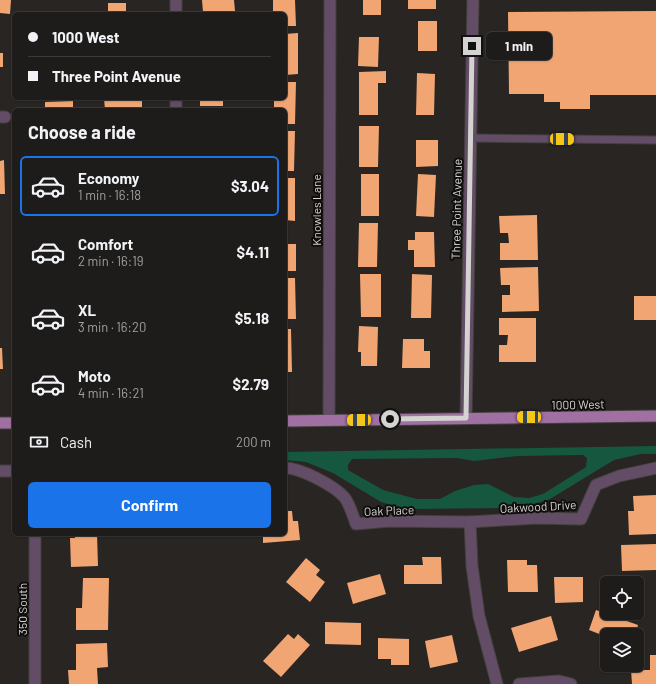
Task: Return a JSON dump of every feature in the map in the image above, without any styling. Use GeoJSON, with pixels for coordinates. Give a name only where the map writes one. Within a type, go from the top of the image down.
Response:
{"type":"FeatureCollection","features":[{"type":"Feature","properties":{"kind":"main road","name":"1000 West"},"geometry":{"type":"LineString","coordinates":[[287,421],[656,416]]}},
{"type":"Feature","properties":{"kind":"main road"},"geometry":{"type":"LineString","coordinates":[[0,423],[12,423]]}},
{"type":"Feature","properties":{"kind":"street"},"geometry":{"type":"LineString","coordinates":[[176,0],[176,12]]}},
{"type":"Feature","properties":{"kind":"street","name":"Knowles Lane"},"geometry":{"type":"LineString","coordinates":[[329,420],[330,0]]}},
{"type":"Feature","properties":{"kind":"street","name":"Three Point Avenue"},"geometry":{"type":"LineString","coordinates":[[466,418],[473,0]]}},
{"type":"Feature","properties":{"kind":"street","name":"Oak Place"},"geometry":{"type":"LineString","coordinates":[[287,468],[293,468],[328,485],[345,498],[356,524],[389,521],[470,522]]}},
{"type":"Feature","properties":{"kind":"street","name":"Oakwood Drive"},"geometry":{"type":"LineString","coordinates":[[470,522],[536,518],[581,519],[596,485],[619,476],[656,468]]}},
{"type":"Feature","properties":{"kind":"street"},"geometry":{"type":"LineString","coordinates":[[0,471],[12,471]]}},
{"type":"Feature","properties":{"kind":"street"},"geometry":{"type":"LineString","coordinates":[[470,522],[472,566],[479,616],[497,684]]}},
{"type":"Feature","properties":{"kind":"street","name":"350 South"},"geometry":{"type":"LineString","coordinates":[[34,684],[35,536]]}},
{"type":"Feature","properties":{"kind":"street"},"geometry":{"type":"LineString","coordinates":[[519,684],[559,681],[571,684]]}},
{"type":"Feature","properties":{"kind":"lane"},"geometry":{"type":"LineString","coordinates":[[471,138],[656,140]]}},
{"type":"Feature","properties":{"kind":"green space"},"geometry":{"type":"Polygon","coordinates":[[[656,446],[656,454],[641,454],[614,460],[550,499],[522,508],[408,509],[381,502],[333,473],[306,462],[287,460],[287,452],[656,446]],[[583,455],[517,456],[474,461],[457,458],[352,459],[348,465],[348,470],[383,490],[417,499],[440,499],[455,491],[474,485],[488,484],[514,497],[529,498],[543,494],[586,467],[587,458],[583,455]]]}},
{"type":"Feature","properties":{"kind":"building"},"geometry":{"type":"Polygon","coordinates":[[[0,0],[11,0],[10,14],[0,13],[0,0]]]}},
{"type":"Feature","properties":{"kind":"building"},"geometry":{"type":"Polygon","coordinates":[[[202,0],[234,0],[235,11],[203,12],[202,0]]]}},
{"type":"Feature","properties":{"kind":"building"},"geometry":{"type":"Polygon","coordinates":[[[273,0],[295,0],[296,26],[287,26],[287,12],[273,12],[273,0]]]}},
{"type":"Feature","properties":{"kind":"building"},"geometry":{"type":"Polygon","coordinates":[[[363,0],[381,0],[381,15],[363,15],[363,0]]]}},
{"type":"Feature","properties":{"kind":"building"},"geometry":{"type":"Polygon","coordinates":[[[408,0],[436,0],[436,9],[408,9],[408,0]]]}},
{"type":"Feature","properties":{"kind":"building"},"geometry":{"type":"Polygon","coordinates":[[[108,3],[126,3],[126,12],[108,12],[108,3]]]}},
{"type":"Feature","properties":{"kind":"building"},"geometry":{"type":"Polygon","coordinates":[[[656,11],[656,95],[590,95],[590,109],[560,109],[560,102],[544,102],[544,94],[509,94],[508,12],[656,11]]]}},
{"type":"Feature","properties":{"kind":"building"},"geometry":{"type":"Polygon","coordinates":[[[418,21],[437,21],[437,51],[418,51],[418,21]]]}},
{"type":"Feature","properties":{"kind":"building"},"geometry":{"type":"Polygon","coordinates":[[[298,33],[298,74],[287,75],[287,34],[298,33]]]}},
{"type":"Feature","properties":{"kind":"building"},"geometry":{"type":"Polygon","coordinates":[[[359,37],[379,37],[378,67],[358,66],[359,37]]]}},
{"type":"Feature","properties":{"kind":"building"},"geometry":{"type":"Polygon","coordinates":[[[0,53],[3,53],[3,67],[0,67],[0,53]]]}},
{"type":"Feature","properties":{"kind":"building"},"geometry":{"type":"Polygon","coordinates":[[[386,71],[386,83],[378,83],[378,115],[359,115],[359,72],[386,71]]]}},
{"type":"Feature","properties":{"kind":"building"},"geometry":{"type":"Polygon","coordinates":[[[417,73],[435,74],[434,115],[416,115],[417,73]]]}},
{"type":"Feature","properties":{"kind":"building"},"geometry":{"type":"Polygon","coordinates":[[[287,82],[296,82],[295,124],[287,124],[287,108],[274,108],[274,100],[287,100],[287,82]]]}},
{"type":"Feature","properties":{"kind":"building"},"geometry":{"type":"Polygon","coordinates":[[[104,100],[142,100],[142,108],[105,108],[104,100]]]}},
{"type":"Feature","properties":{"kind":"building"},"geometry":{"type":"Polygon","coordinates":[[[200,100],[223,100],[223,106],[200,106],[200,100]]]}},
{"type":"Feature","properties":{"kind":"building"},"geometry":{"type":"Polygon","coordinates":[[[73,101],[73,108],[45,108],[45,102],[73,101]]]}},
{"type":"Feature","properties":{"kind":"building"},"geometry":{"type":"Polygon","coordinates":[[[359,126],[379,126],[378,167],[359,167],[359,126]]]}},
{"type":"Feature","properties":{"kind":"building"},"geometry":{"type":"Polygon","coordinates":[[[287,131],[295,131],[294,171],[287,171],[287,131]]]}},
{"type":"Feature","properties":{"kind":"building"},"geometry":{"type":"Polygon","coordinates":[[[416,140],[438,140],[438,166],[416,167],[416,140]]]}},
{"type":"Feature","properties":{"kind":"building"},"geometry":{"type":"Polygon","coordinates":[[[4,160],[5,194],[0,194],[0,161],[4,160]]]}},
{"type":"Feature","properties":{"kind":"building"},"geometry":{"type":"Polygon","coordinates":[[[361,174],[379,174],[379,216],[361,216],[361,174]]]}},
{"type":"Feature","properties":{"kind":"building"},"geometry":{"type":"Polygon","coordinates":[[[418,174],[436,175],[434,217],[416,216],[418,174]]]}},
{"type":"Feature","properties":{"kind":"building"},"geometry":{"type":"Polygon","coordinates":[[[287,178],[295,178],[295,221],[287,220],[287,178]]]}},
{"type":"Feature","properties":{"kind":"building"},"geometry":{"type":"Polygon","coordinates":[[[537,215],[538,260],[500,260],[500,243],[509,243],[508,233],[500,233],[499,216],[537,215]]]}},
{"type":"Feature","properties":{"kind":"building"},"geometry":{"type":"Polygon","coordinates":[[[359,223],[378,223],[377,267],[358,267],[359,223]]]}},
{"type":"Feature","properties":{"kind":"building"},"geometry":{"type":"Polygon","coordinates":[[[415,232],[434,232],[435,267],[414,267],[414,250],[408,250],[408,240],[415,240],[415,232]]]}},
{"type":"Feature","properties":{"kind":"building"},"geometry":{"type":"Polygon","coordinates":[[[287,244],[296,244],[296,271],[287,271],[287,244]]]}},
{"type":"Feature","properties":{"kind":"building"},"geometry":{"type":"Polygon","coordinates":[[[538,267],[539,311],[502,312],[502,295],[510,295],[510,285],[501,285],[500,268],[538,267]]]}},
{"type":"Feature","properties":{"kind":"building"},"geometry":{"type":"Polygon","coordinates":[[[360,274],[381,274],[381,317],[361,317],[360,274]]]}},
{"type":"Feature","properties":{"kind":"building"},"geometry":{"type":"Polygon","coordinates":[[[412,274],[432,275],[431,318],[411,318],[412,274]]]}},
{"type":"Feature","properties":{"kind":"building"},"geometry":{"type":"Polygon","coordinates":[[[287,278],[295,278],[296,319],[287,319],[287,278]]]}},
{"type":"Feature","properties":{"kind":"building"},"geometry":{"type":"Polygon","coordinates":[[[634,296],[656,296],[656,320],[634,320],[634,296]]]}},
{"type":"Feature","properties":{"kind":"building"},"geometry":{"type":"Polygon","coordinates":[[[499,318],[536,318],[536,362],[499,362],[499,345],[507,345],[508,335],[499,335],[499,318]]]}},
{"type":"Feature","properties":{"kind":"building"},"geometry":{"type":"Polygon","coordinates":[[[359,326],[378,327],[377,366],[361,366],[361,352],[358,352],[359,326]]]}},
{"type":"Feature","properties":{"kind":"building"},"geometry":{"type":"Polygon","coordinates":[[[287,329],[291,329],[292,372],[287,372],[287,329]]]}},
{"type":"Feature","properties":{"kind":"building"},"geometry":{"type":"Polygon","coordinates":[[[403,339],[424,339],[424,351],[430,351],[430,368],[402,368],[403,339]]]}},
{"type":"Feature","properties":{"kind":"building"},"geometry":{"type":"Polygon","coordinates":[[[0,348],[2,348],[3,369],[0,369],[0,348]]]}},
{"type":"Feature","properties":{"kind":"building"},"geometry":{"type":"Polygon","coordinates":[[[656,495],[656,534],[629,535],[628,511],[634,511],[633,496],[656,495]]]}},
{"type":"Feature","properties":{"kind":"building"},"geometry":{"type":"Polygon","coordinates":[[[287,511],[292,511],[293,521],[298,521],[300,540],[263,543],[263,536],[287,536],[287,511]]]}},
{"type":"Feature","properties":{"kind":"building"},"geometry":{"type":"Polygon","coordinates":[[[75,536],[97,536],[98,566],[71,567],[70,538],[75,538],[75,536]]]}},
{"type":"Feature","properties":{"kind":"building"},"geometry":{"type":"Polygon","coordinates":[[[656,544],[656,570],[622,571],[621,545],[656,544]]]}},
{"type":"Feature","properties":{"kind":"building"},"geometry":{"type":"Polygon","coordinates":[[[422,557],[441,557],[442,584],[404,584],[404,565],[423,565],[422,557]]]}},
{"type":"Feature","properties":{"kind":"building"},"geometry":{"type":"Polygon","coordinates":[[[306,558],[320,570],[316,575],[325,582],[310,602],[286,582],[306,558]]]}},
{"type":"Feature","properties":{"kind":"building"},"geometry":{"type":"Polygon","coordinates":[[[507,560],[527,560],[527,565],[537,565],[538,592],[508,592],[507,560]]]}},
{"type":"Feature","properties":{"kind":"building"},"geometry":{"type":"Polygon","coordinates":[[[380,574],[386,594],[353,604],[347,583],[380,574]]]}},
{"type":"Feature","properties":{"kind":"building"},"geometry":{"type":"Polygon","coordinates":[[[554,577],[583,577],[583,602],[555,603],[554,577]]]}},
{"type":"Feature","properties":{"kind":"building"},"geometry":{"type":"Polygon","coordinates":[[[83,578],[109,578],[108,630],[76,630],[76,608],[82,608],[83,578]]]}},
{"type":"Feature","properties":{"kind":"building"},"geometry":{"type":"Polygon","coordinates":[[[596,610],[600,611],[600,620],[624,620],[638,625],[637,628],[600,628],[600,634],[589,630],[596,610]]]}},
{"type":"Feature","properties":{"kind":"building"},"geometry":{"type":"Polygon","coordinates":[[[551,616],[558,640],[519,652],[511,628],[551,616]]]}},
{"type":"Feature","properties":{"kind":"building"},"geometry":{"type":"Polygon","coordinates":[[[325,622],[361,623],[361,645],[325,644],[325,622]]]}},
{"type":"Feature","properties":{"kind":"building"},"geometry":{"type":"Polygon","coordinates":[[[288,634],[294,639],[298,634],[310,645],[281,677],[263,661],[288,634]]]}},
{"type":"Feature","properties":{"kind":"building"},"geometry":{"type":"Polygon","coordinates":[[[452,635],[458,662],[430,668],[425,641],[452,635]]]}},
{"type":"Feature","properties":{"kind":"building"},"geometry":{"type":"Polygon","coordinates":[[[378,638],[409,639],[409,665],[391,665],[391,659],[378,659],[378,638]]]}},
{"type":"Feature","properties":{"kind":"building"},"geometry":{"type":"Polygon","coordinates":[[[107,643],[108,667],[97,668],[98,684],[69,684],[68,670],[76,670],[76,644],[107,643]]]}},
{"type":"Feature","properties":{"kind":"building"},"geometry":{"type":"Polygon","coordinates":[[[650,655],[656,655],[656,684],[632,684],[631,672],[644,672],[644,670],[650,670],[650,655]]]}},
{"type":"Feature","properties":{"kind":"route"},"geometry":{"type":"LineString","coordinates":[[390,419],[466,418],[472,46]]}}]}
